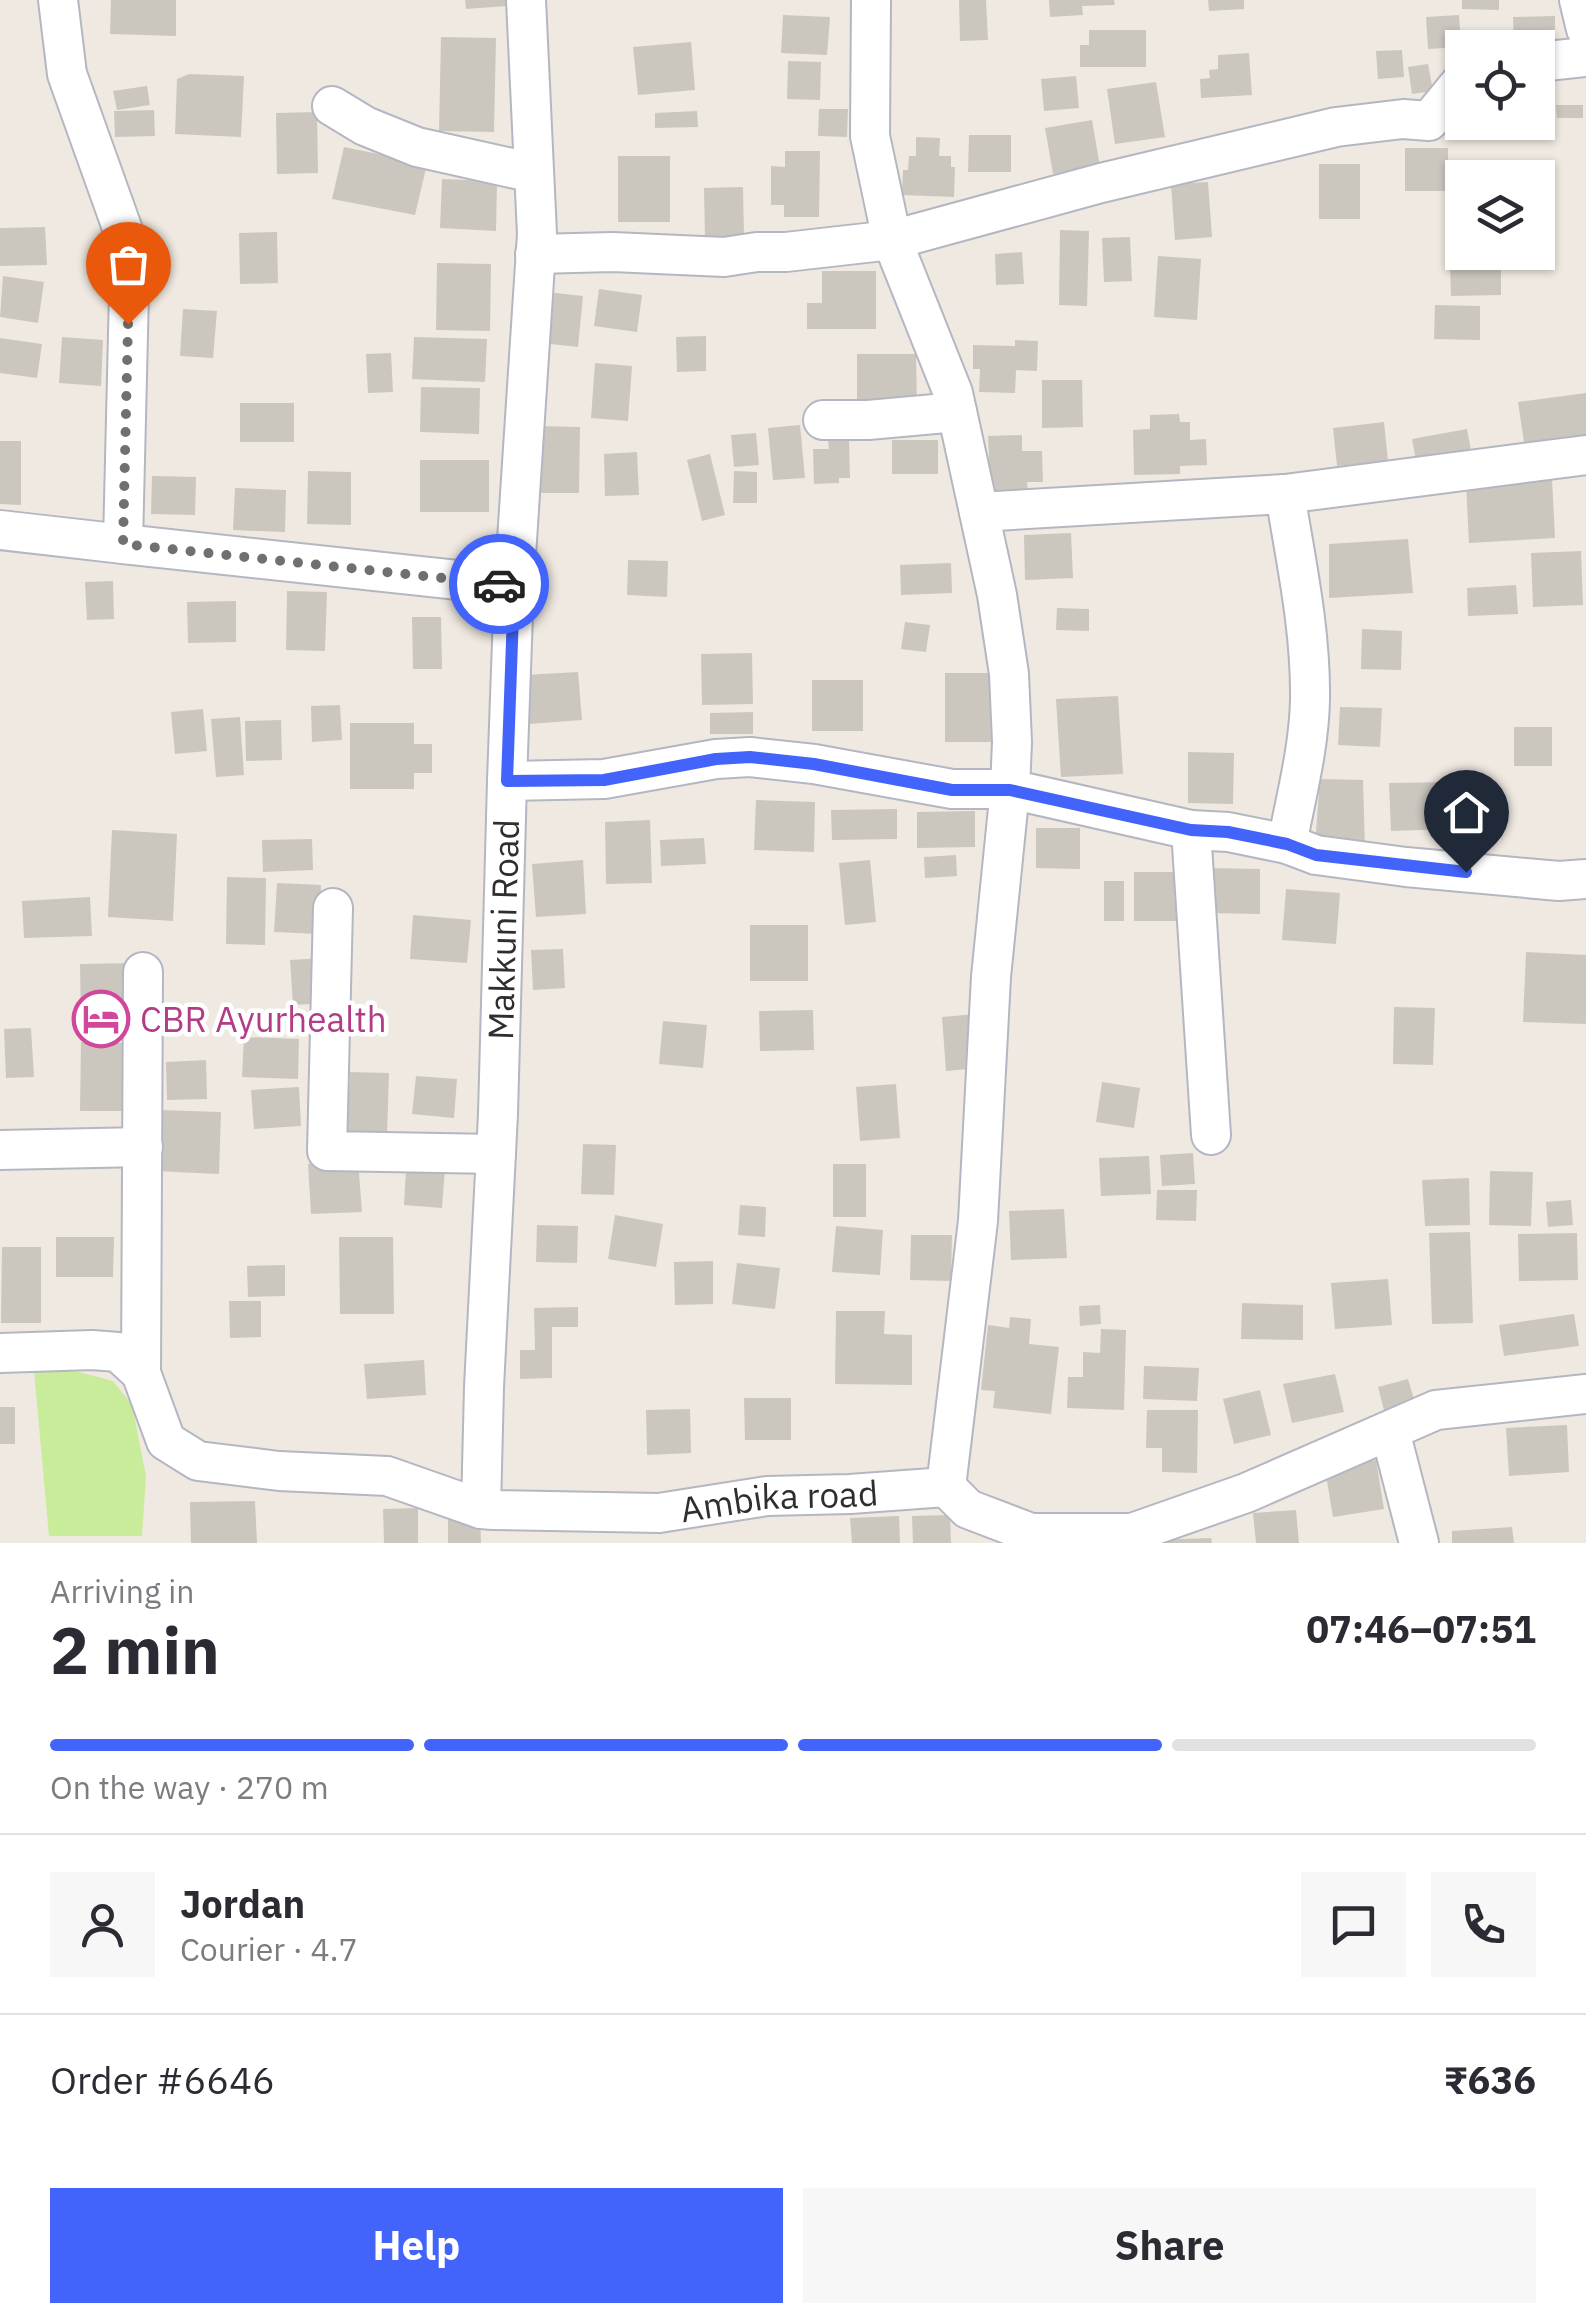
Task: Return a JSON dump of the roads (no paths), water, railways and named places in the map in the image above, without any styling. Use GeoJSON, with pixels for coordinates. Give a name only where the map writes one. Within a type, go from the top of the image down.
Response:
{"type":"FeatureCollection","features":[{"type":"Feature","properties":{"kind":"street"},"geometry":{"type":"LineString","coordinates":[[58,0],[67,74],[130,250],[123,544]]}},
{"type":"Feature","properties":{"kind":"street"},"geometry":{"type":"LineString","coordinates":[[507,781],[514,586],[535,254],[526,0]]}},
{"type":"Feature","properties":{"kind":"street"},"geometry":{"type":"LineString","coordinates":[[871,0],[870,136],[892,240],[953,393],[1010,674],[1010,790],[991,977],[961,1513]]}},
{"type":"Feature","properties":{"kind":"street"},"geometry":{"type":"LineString","coordinates":[[1579,0],[1586,30]]}},
{"type":"Feature","properties":{"kind":"street"},"geometry":{"type":"LineString","coordinates":[[1555,60],[1586,57]]}},
{"type":"Feature","properties":{"kind":"street"},"geometry":{"type":"LineString","coordinates":[[535,254],[613,252],[724,257],[892,240],[1100,183],[1336,127],[1429,120],[1445,102]]}},
{"type":"Feature","properties":{"kind":"street"},"geometry":{"type":"LineString","coordinates":[[332,106],[365,126],[417,148],[534,173]]}},
{"type":"Feature","properties":{"kind":"street"},"geometry":{"type":"LineString","coordinates":[[823,420],[957,412]]}},
{"type":"Feature","properties":{"kind":"street"},"geometry":{"type":"LineString","coordinates":[[979,512],[1284,494],[1586,455]]}},
{"type":"Feature","properties":{"kind":"street"},"geometry":{"type":"LineString","coordinates":[[1284,494],[1309,640],[1310,703],[1304,760],[1287,844]]}},
{"type":"Feature","properties":{"kind":"street"},"geometry":{"type":"LineString","coordinates":[[0,530],[514,586]]}},
{"type":"Feature","properties":{"kind":"street","name":"Makkuni Road"},"geometry":{"type":"LineString","coordinates":[[490,1521],[484,1386],[496,1154],[507,781],[604,780],[716,759],[750,757],[814,764],[952,790],[1010,790],[1191,830],[1228,832],[1287,844],[1316,855],[1406,867],[1586,879]]}},
{"type":"Feature","properties":{"kind":"street"},"geometry":{"type":"LineString","coordinates":[[1191,830],[1211,1136]]}},
{"type":"Feature","properties":{"kind":"street"},"geometry":{"type":"LineString","coordinates":[[333,908],[326,1151],[496,1154]]}},
{"type":"Feature","properties":{"kind":"street"},"geometry":{"type":"LineString","coordinates":[[141,1373],[142,972]]}},
{"type":"Feature","properties":{"kind":"street"},"geometry":{"type":"LineString","coordinates":[[0,1150],[142,1147]]}},
{"type":"Feature","properties":{"kind":"street"},"geometry":{"type":"LineString","coordinates":[[0,1352],[118,1352],[141,1373]]}},
{"type":"Feature","properties":{"kind":"street","name":"Ambika road"},"geometry":{"type":"LineString","coordinates":[[141,1373],[166,1441],[198,1461],[280,1471],[388,1476],[490,1521],[659,1513],[767,1496],[961,1513],[1031,1533],[1132,1533],[1246,1493],[1436,1410],[1586,1394]]}},
{"type":"Feature","properties":{"kind":"street"},"geometry":{"type":"LineString","coordinates":[[1390,1430],[1419,1543]]}},
{"type":"Feature","properties":{"kind":"place","name":"CBR Ayurhealth"},"geometry":{"type":"Point","coordinates":[101,1019]}}]}
